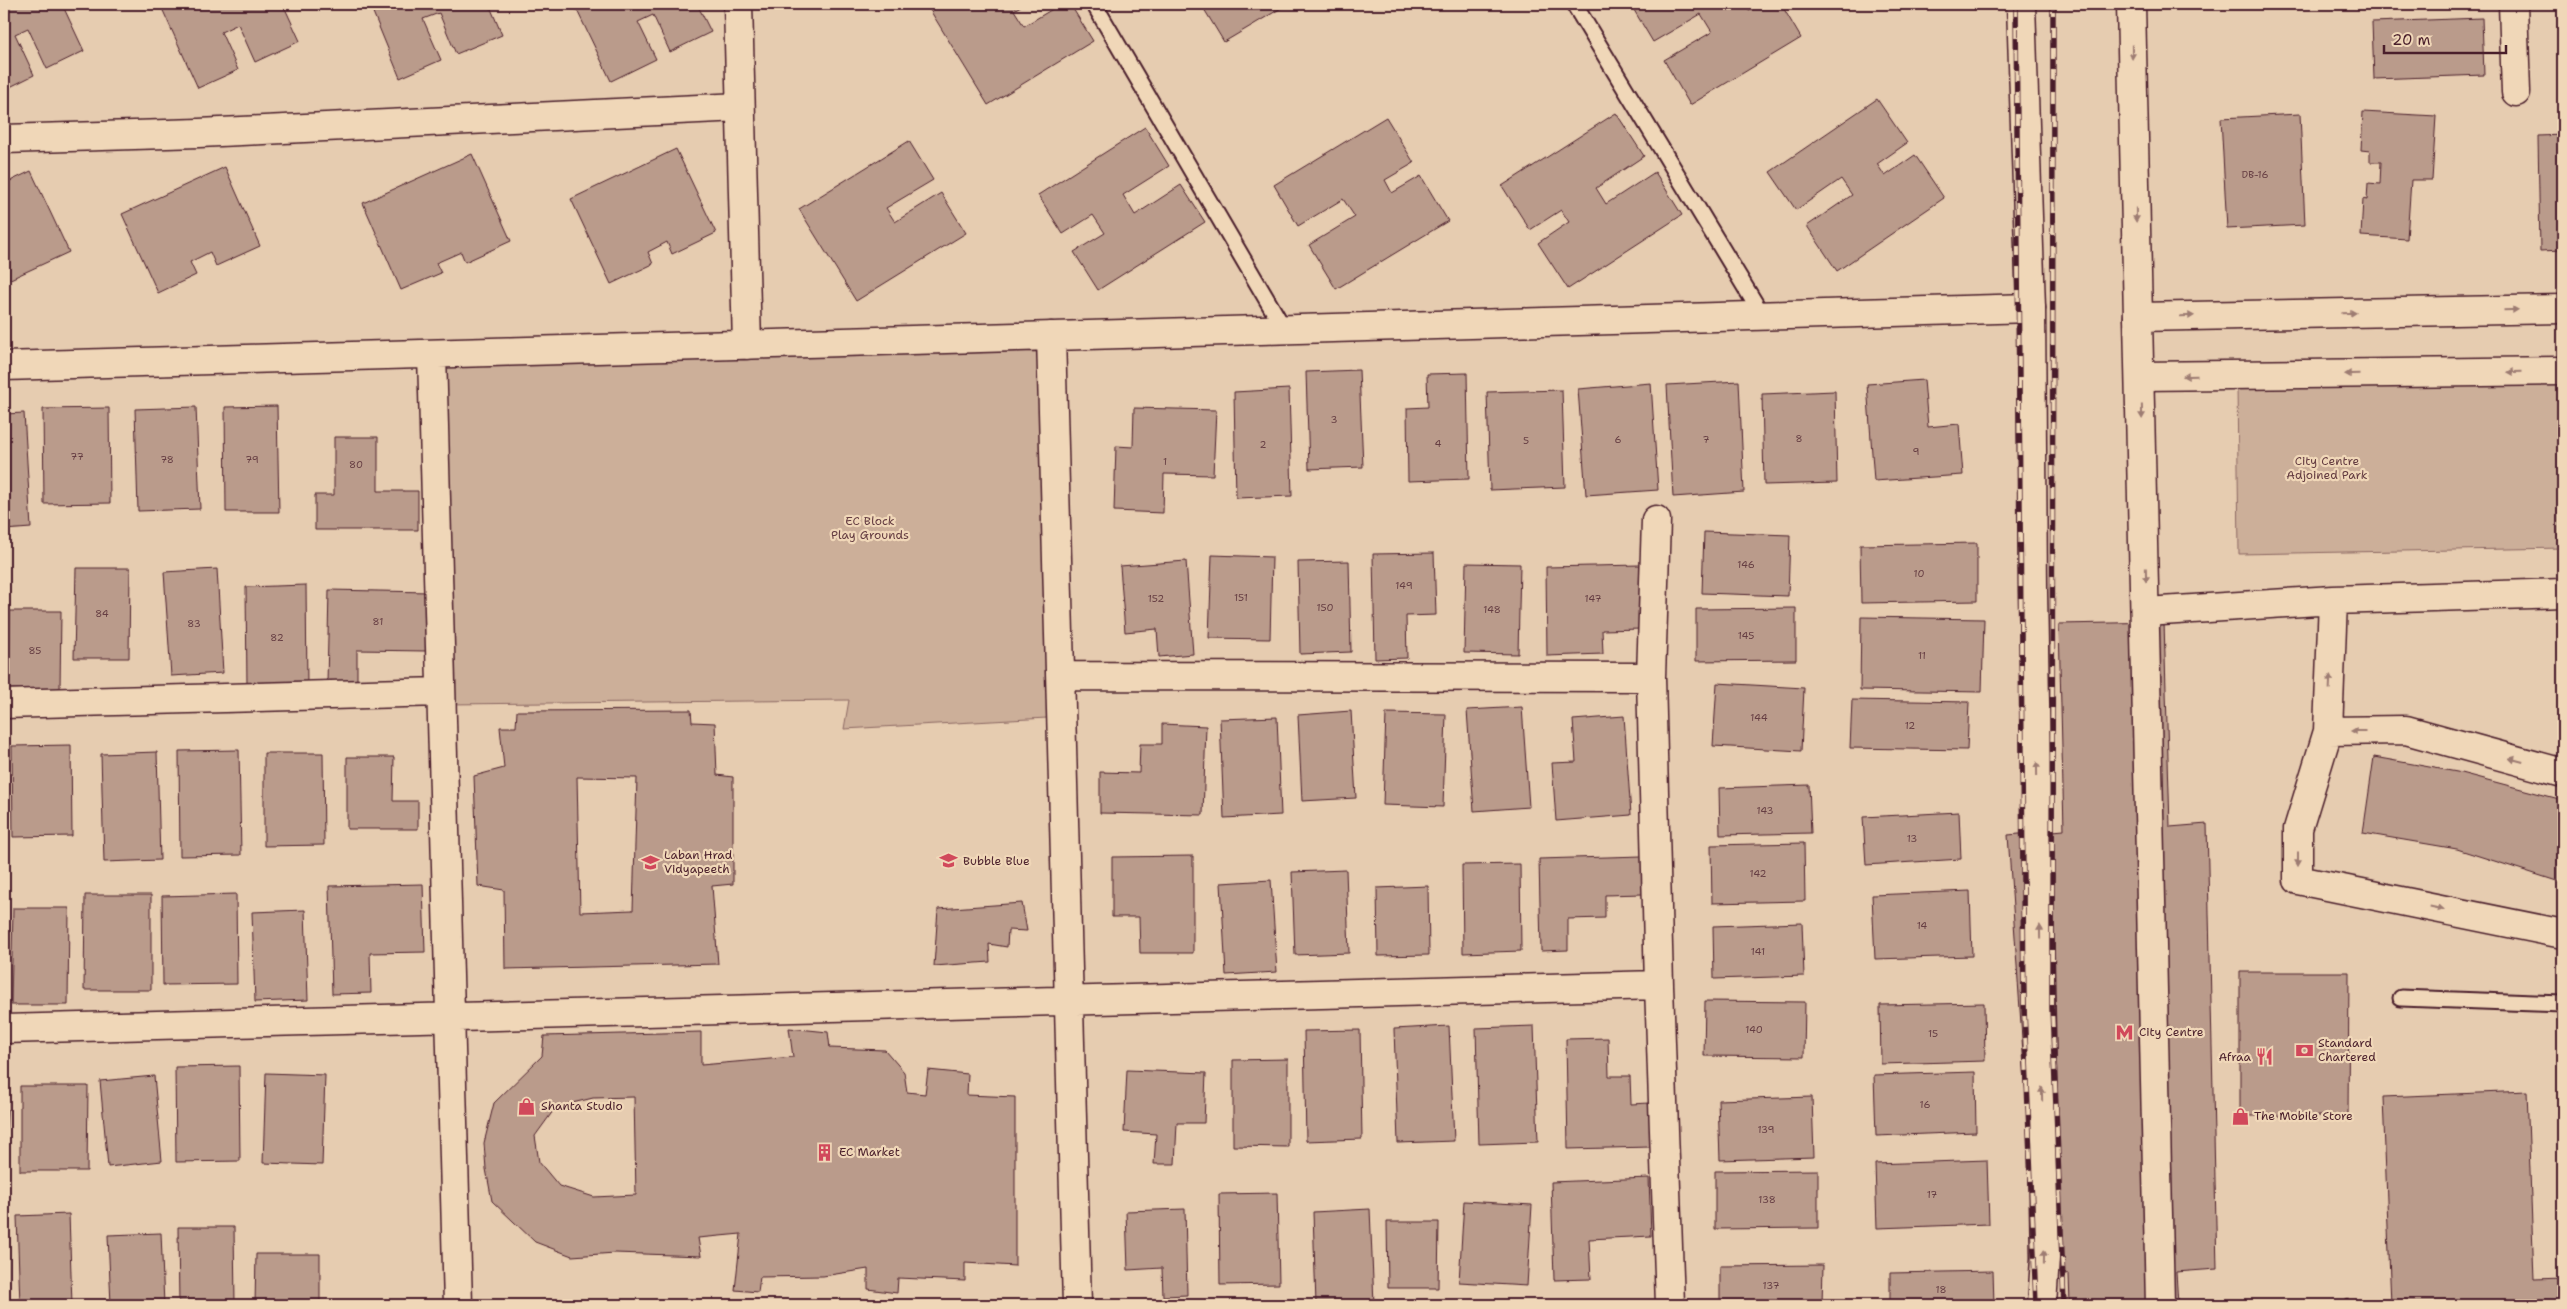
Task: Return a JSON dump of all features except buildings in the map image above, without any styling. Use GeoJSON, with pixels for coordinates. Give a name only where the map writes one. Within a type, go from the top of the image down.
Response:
{"type":"FeatureCollection","features":[{"type":"Feature","properties":{"kind":"street"},"geometry":{"type":"LineString","coordinates":[[738,4],[747,345]]}},
{"type":"Feature","properties":{"kind":"street"},"geometry":{"type":"LineString","coordinates":[[2021,4],[2031,308],[2033,592],[2045,1258],[2042,1305]]}},
{"type":"Feature","properties":{"kind":"street"},"geometry":{"type":"LineString","coordinates":[[2131,4],[2141,376],[2160,1305]]}},
{"type":"Feature","properties":{"kind":"street"},"geometry":{"type":"LineString","coordinates":[[2513,4],[2516,92]]}},
{"type":"Feature","properties":{"kind":"street"},"geometry":{"type":"LineString","coordinates":[[4,139],[199,133],[740,107]]}},
{"type":"Feature","properties":{"kind":"street"},"geometry":{"type":"LineString","coordinates":[[4,366],[2031,308]]}},
{"type":"Feature","properties":{"kind":"street"},"geometry":{"type":"LineString","coordinates":[[2138,317],[2563,309]]}},
{"type":"Feature","properties":{"kind":"street"},"geometry":{"type":"LineString","coordinates":[[1051,336],[1077,1305]]}},
{"type":"Feature","properties":{"kind":"street"},"geometry":{"type":"LineString","coordinates":[[432,354],[458,1305]]}},
{"type":"Feature","properties":{"kind":"street"},"geometry":{"type":"LineString","coordinates":[[2141,376],[2563,372]]}},
{"type":"Feature","properties":{"kind":"street"},"geometry":{"type":"LineString","coordinates":[[1656,520],[1651,677],[1670,1305]]}},
{"type":"Feature","properties":{"kind":"street"},"geometry":{"type":"LineString","coordinates":[[2146,612],[2333,600],[2563,593]]}},
{"type":"Feature","properties":{"kind":"street"},"geometry":{"type":"LineString","coordinates":[[2333,600],[2328,731],[2298,828],[2298,880],[2563,934]]}},
{"type":"Feature","properties":{"kind":"street"},"geometry":{"type":"LineString","coordinates":[[1061,676],[1651,677]]}},
{"type":"Feature","properties":{"kind":"street"},"geometry":{"type":"LineString","coordinates":[[4,704],[441,692]]}},
{"type":"Feature","properties":{"kind":"street"},"geometry":{"type":"LineString","coordinates":[[2328,731],[2406,730],[2563,773]]}},
{"type":"Feature","properties":{"kind":"street"},"geometry":{"type":"LineString","coordinates":[[4,1029],[1659,985]]}},
{"type":"Feature","properties":{"kind":"lane"},"geometry":{"type":"LineString","coordinates":[[1094,4],[1284,330]]}},
{"type":"Feature","properties":{"kind":"lane"},"geometry":{"type":"LineString","coordinates":[[1574,4],[1762,315]]}},
{"type":"Feature","properties":{"kind":"lane"},"geometry":{"type":"LineString","coordinates":[[2401,998],[2563,1004]]}},
{"type":"Feature","properties":{"kind":"path"},"geometry":{"type":"LineString","coordinates":[[2347,1298],[2348,1305]]}},
{"type":"Feature","properties":{"kind":"green space","name":"EC Block Play Grounds"},"geometry":{"type":"Polygon","coordinates":[[[1040,351],[1047,718],[844,729],[849,700],[449,704],[442,367],[1040,351]]]}},
{"type":"Feature","properties":{"kind":"green space","name":"City Centre Adjoined Park"},"geometry":{"type":"Polygon","coordinates":[[[2563,379],[2563,548],[2239,554],[2237,384],[2563,379]]]}},
{"type":"Feature","properties":{"kind":"railway"},"geometry":{"type":"LineString","coordinates":[[2016,4],[2024,1008],[2036,1305]]}},
{"type":"Feature","properties":{"kind":"railway"},"geometry":{"type":"LineString","coordinates":[[2053,4],[2052,1008],[2064,1305]]}},
{"type":"Feature","properties":{"kind":"place","name":"Bubble Blue"},"geometry":{"type":"Point","coordinates":[949,861]}},
{"type":"Feature","properties":{"kind":"place","name":"Laban Hrad Vidyapeeth"},"geometry":{"type":"Point","coordinates":[650,862]}},
{"type":"Feature","properties":{"kind":"place","name":"City Centre"},"geometry":{"type":"Point","coordinates":[2125,1032]}},
{"type":"Feature","properties":{"kind":"place","name":"Standard Chartered"},"geometry":{"type":"Point","coordinates":[2304,1050]}},
{"type":"Feature","properties":{"kind":"place","name":"Afraa"},"geometry":{"type":"Point","coordinates":[2265,1057]}},
{"type":"Feature","properties":{"kind":"place","name":"Shanta Studio"},"geometry":{"type":"Point","coordinates":[527,1106]}},
{"type":"Feature","properties":{"kind":"place","name":"The Mobile Store"},"geometry":{"type":"Point","coordinates":[2240,1116]}},
{"type":"Feature","properties":{"kind":"place","name":"EC Market"},"geometry":{"type":"Point","coordinates":[825,1152]}}]}
